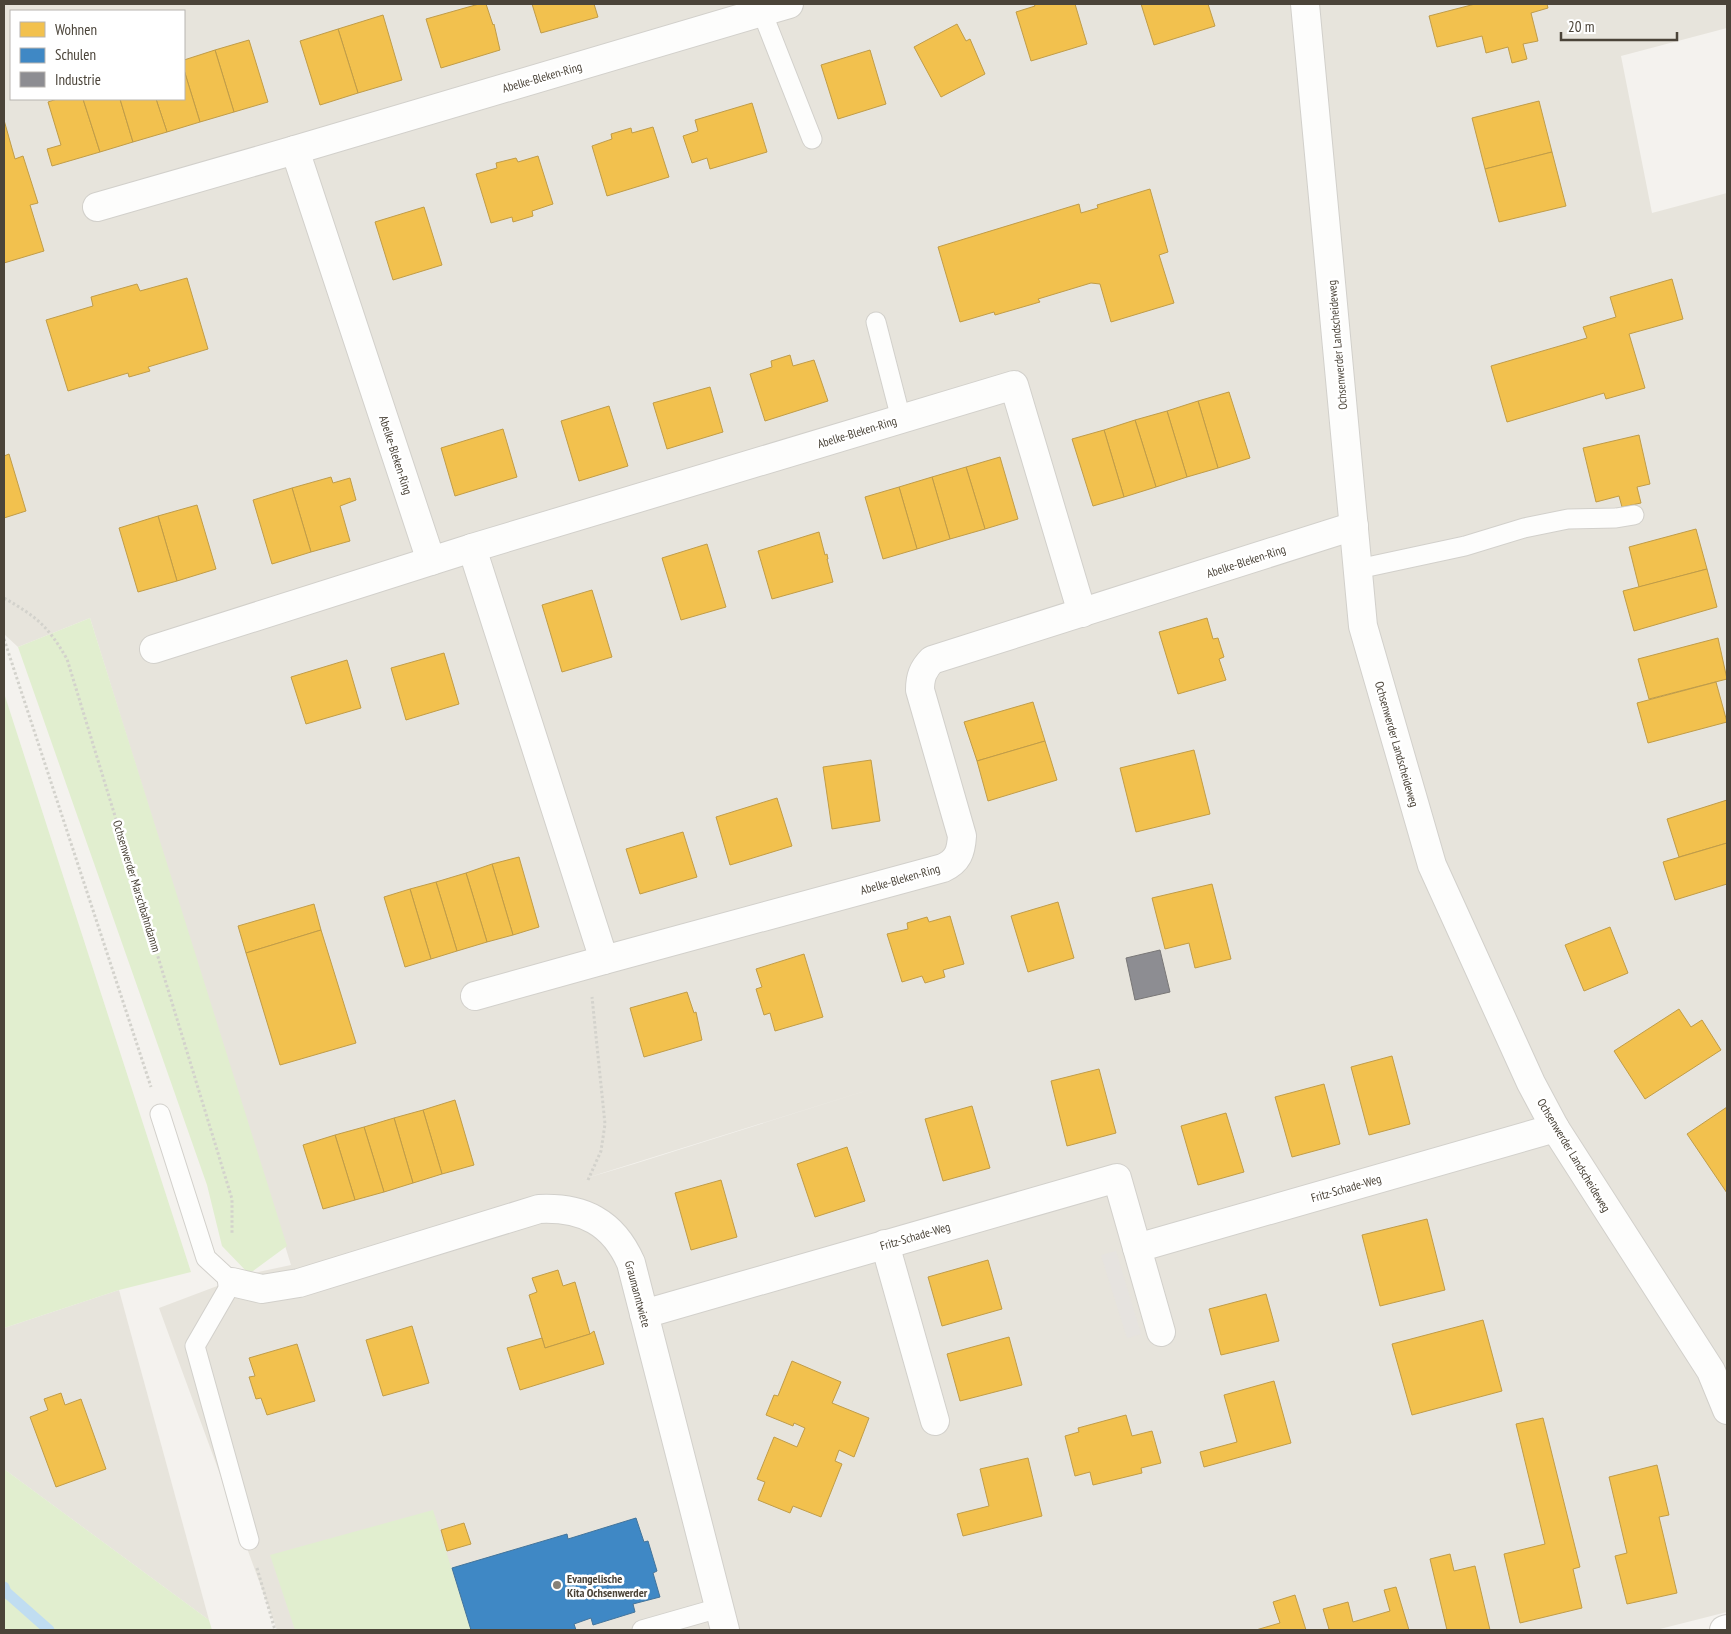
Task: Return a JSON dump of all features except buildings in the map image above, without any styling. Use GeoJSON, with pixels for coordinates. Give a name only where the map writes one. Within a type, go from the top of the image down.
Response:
{"type":"FeatureCollection","features":[{"type":"Feature","properties":{"kind":"street","name":"Abelke-Bleken-Ring"},"geometry":{"type":"LineString","coordinates":[[97,207],[789,4]]}},
{"type":"Feature","properties":{"kind":"street","name":"Ochsenwerder Landscheideweg"},"geometry":{"type":"LineString","coordinates":[[1305,4],[1363,626],[1432,865],[1531,1083],[1555,1128],[1711,1371],[1727,1410]]}},
{"type":"Feature","properties":{"kind":"street","name":"Abelke-Bleken-Ring"},"geometry":{"type":"LineString","coordinates":[[295,150],[431,561]]}},
{"type":"Feature","properties":{"kind":"street","name":"Abelke-Bleken-Ring"},"geometry":{"type":"LineString","coordinates":[[154,649],[472,548],[1014,385],[1082,613]]}},
{"type":"Feature","properties":{"kind":"street","name":"Abelke-Bleken-Ring"},"geometry":{"type":"LineString","coordinates":[[475,996],[943,868],[952,863],[960,854],[962,836],[920,690],[923,672],[932,660],[1354,526]]}},
{"type":"Feature","properties":{"kind":"street"},"geometry":{"type":"LineString","coordinates":[[472,548],[596,963]]}},
{"type":"Feature","properties":{"kind":"street","name":"Fritz-Schade-Weg"},"geometry":{"type":"LineString","coordinates":[[1137,1248],[1555,1128]]}},
{"type":"Feature","properties":{"kind":"street","name":"Fritz-Schade-Weg"},"geometry":{"type":"LineString","coordinates":[[644,1314],[1117,1178],[1162,1332]]}},
{"type":"Feature","properties":{"kind":"street","name":"Graumanntwiete"},"geometry":{"type":"LineString","coordinates":[[232,1282],[262,1289],[299,1283],[538,1209],[576,1211],[596,1220],[614,1233],[623,1245],[631,1263],[722,1619]]}},
{"type":"Feature","properties":{"kind":"street"},"geometry":{"type":"LineString","coordinates":[[885,1244],[935,1421]]}},
{"type":"Feature","properties":{"kind":"lane"},"geometry":{"type":"LineString","coordinates":[[762,12],[812,139]]}},
{"type":"Feature","properties":{"kind":"lane"},"geometry":{"type":"LineString","coordinates":[[876,322],[901,418]]}},
{"type":"Feature","properties":{"kind":"lane"},"geometry":{"type":"LineString","coordinates":[[1358,569],[1465,546],[1524,528],[1568,519],[1616,518],[1634,515]]}},
{"type":"Feature","properties":{"kind":"lane"},"geometry":{"type":"LineString","coordinates":[[160,1114],[206,1258],[232,1282],[194,1346],[249,1540]]}},
{"type":"Feature","properties":{"kind":"lane"},"geometry":{"type":"LineString","coordinates":[[642,1630],[722,1619]]}},
{"type":"Feature","properties":{"kind":"path","name":"Ochsenwerder Marschbahndamm"},"geometry":{"type":"LineString","coordinates":[[4,598],[32,614],[52,633],[67,659],[232,1200]]}},
{"type":"Feature","properties":{"kind":"path"},"geometry":{"type":"LineString","coordinates":[[4,639],[160,1114]]}},
{"type":"Feature","properties":{"kind":"path"},"geometry":{"type":"LineString","coordinates":[[576,1211],[601,1151],[605,1124],[596,963]]}},
{"type":"Feature","properties":{"kind":"path"},"geometry":{"type":"LineString","coordinates":[[249,1540],[274,1630]]}},
{"type":"Feature","properties":{"kind":"shaded area"},"geometry":{"type":"Polygon","coordinates":[[[4,4],[1727,4],[1727,28],[1621,56],[1652,213],[1727,193],[1727,1612],[1656,1630],[277,1630],[159,1308],[249,1274],[291,1265],[90,618],[18,647],[4,634],[4,4]],[[881,1086],[580,1180],[634,1164],[881,1086]]]}},
{"type":"Feature","properties":{"kind":"shaded area"},"geometry":{"type":"Polygon","coordinates":[[[1116,1251],[1141,1334],[1127,1338],[1101,1255],[1116,1251]]]}},
{"type":"Feature","properties":{"kind":"shaded area"},"geometry":{"type":"Polygon","coordinates":[[[119,1290],[209,1620],[4,1469],[4,1328],[119,1290]]]}},
{"type":"Feature","properties":{"kind":"green space"},"geometry":{"type":"Polygon","coordinates":[[[90,618],[287,1246],[249,1274],[222,1246],[207,1185],[18,647],[90,618]]]}},
{"type":"Feature","properties":{"kind":"green space"},"geometry":{"type":"Polygon","coordinates":[[[4,693],[191,1272],[119,1290],[4,1328],[4,693]]]}},
{"type":"Feature","properties":{"kind":"green space"},"geometry":{"type":"Polygon","coordinates":[[[4,1469],[209,1620],[212,1630],[4,1630],[4,1469]]]}},
{"type":"Feature","properties":{"kind":"green space"},"geometry":{"type":"Polygon","coordinates":[[[433,1510],[471,1630],[295,1630],[270,1555],[433,1510]]]}},
{"type":"Feature","properties":{"kind":"waterway"},"geometry":{"type":"LineString","coordinates":[[4,1587],[6,1592],[49,1630]]}},
{"type":"Feature","properties":{"kind":"place","name":"Evangelische Kita Ochsenwerder"},"geometry":{"type":"Point","coordinates":[557,1585]}}]}
